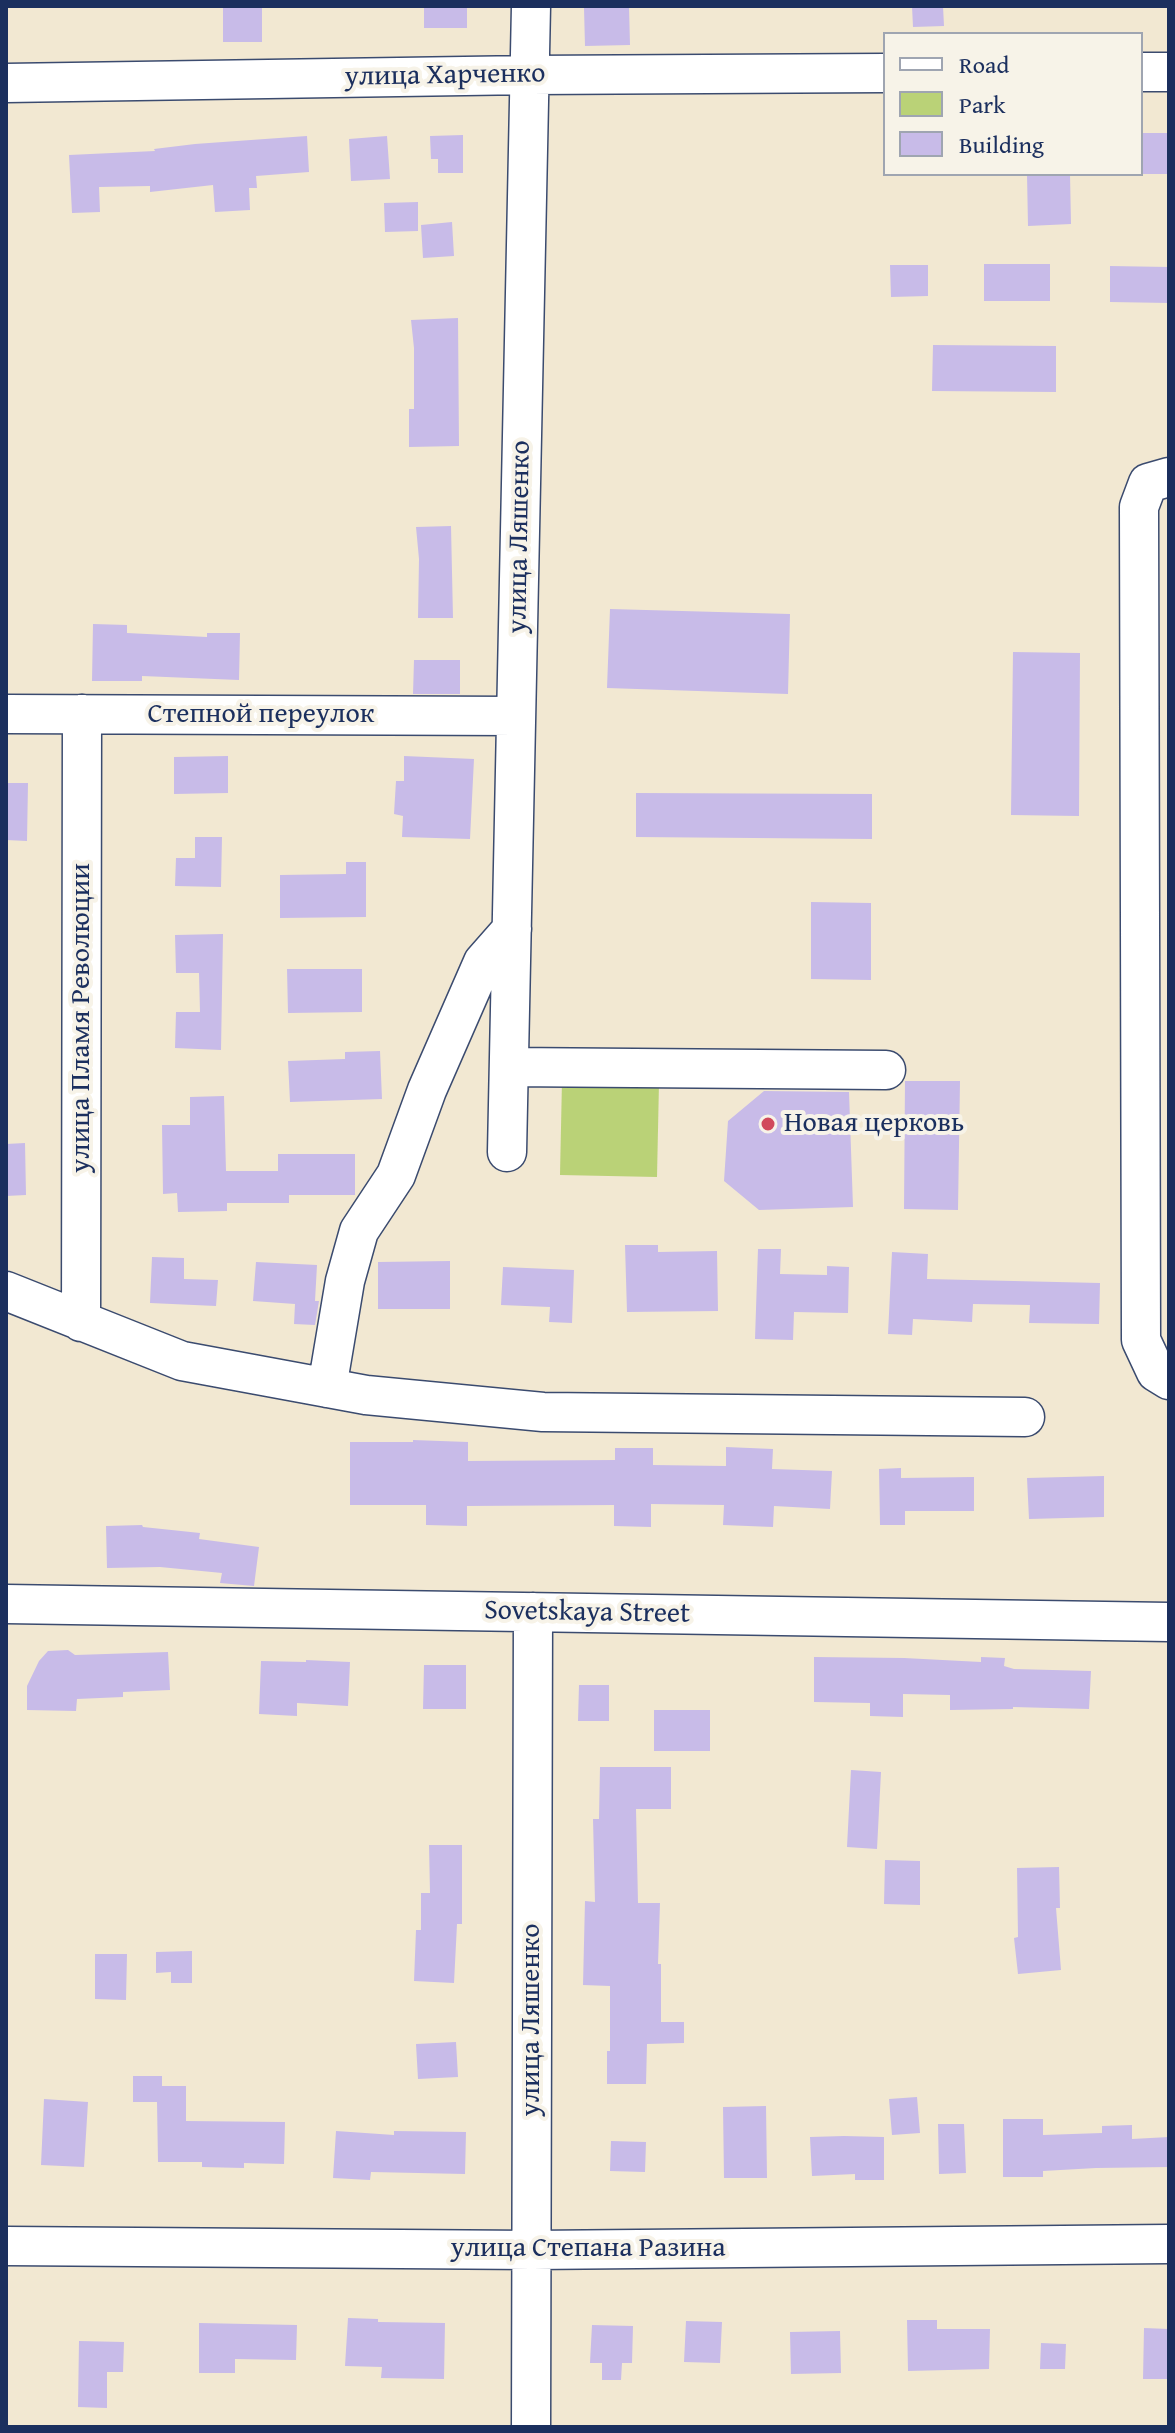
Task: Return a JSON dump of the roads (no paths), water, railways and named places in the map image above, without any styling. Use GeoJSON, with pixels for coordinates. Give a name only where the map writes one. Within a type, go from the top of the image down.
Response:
{"type":"FeatureCollection","features":[{"type":"Feature","properties":{"kind":"street","name":"улица Ляшенко"},"geometry":{"type":"LineString","coordinates":[[507,1152],[531,6]]}},
{"type":"Feature","properties":{"kind":"street"},"geometry":{"type":"LineString","coordinates":[[1143,72],[1169,72]]}},
{"type":"Feature","properties":{"kind":"street","name":"улица Харченко"},"geometry":{"type":"LineString","coordinates":[[6,83],[883,73]]}},
{"type":"Feature","properties":{"kind":"street"},"geometry":{"type":"LineString","coordinates":[[1169,477],[1148,483],[1139,507],[1141,1340],[1156,1372],[1169,1380]]}},
{"type":"Feature","properties":{"kind":"street","name":"Степной переулок"},"geometry":{"type":"LineString","coordinates":[[6,714],[516,716]]}},
{"type":"Feature","properties":{"kind":"street","name":"улица Пламя Революции"},"geometry":{"type":"LineString","coordinates":[[81,1322],[82,714]]}},
{"type":"Feature","properties":{"kind":"street"},"geometry":{"type":"LineString","coordinates":[[327,1388],[345,1281],[359,1231],[396,1175],[427,1090],[483,962],[512,929]]}},
{"type":"Feature","properties":{"kind":"street"},"geometry":{"type":"LineString","coordinates":[[509,1067],[886,1070]]}},
{"type":"Feature","properties":{"kind":"street"},"geometry":{"type":"LineString","coordinates":[[6,1291],[182,1361],[366,1395],[543,1412],[1025,1417]]}},
{"type":"Feature","properties":{"kind":"street","name":"Sovetskaya Street"},"geometry":{"type":"LineString","coordinates":[[6,1604],[1169,1622]]}},
{"type":"Feature","properties":{"kind":"street","name":"улица Ляшенко"},"geometry":{"type":"LineString","coordinates":[[531,2427],[533,1612]]}},
{"type":"Feature","properties":{"kind":"street","name":"улица Степана Разина"},"geometry":{"type":"LineString","coordinates":[[6,2246],[532,2250],[1169,2244]]}},
{"type":"Feature","properties":{"kind":"place","name":"Новая церковь"},"geometry":{"type":"Point","coordinates":[768,1124]}}]}
